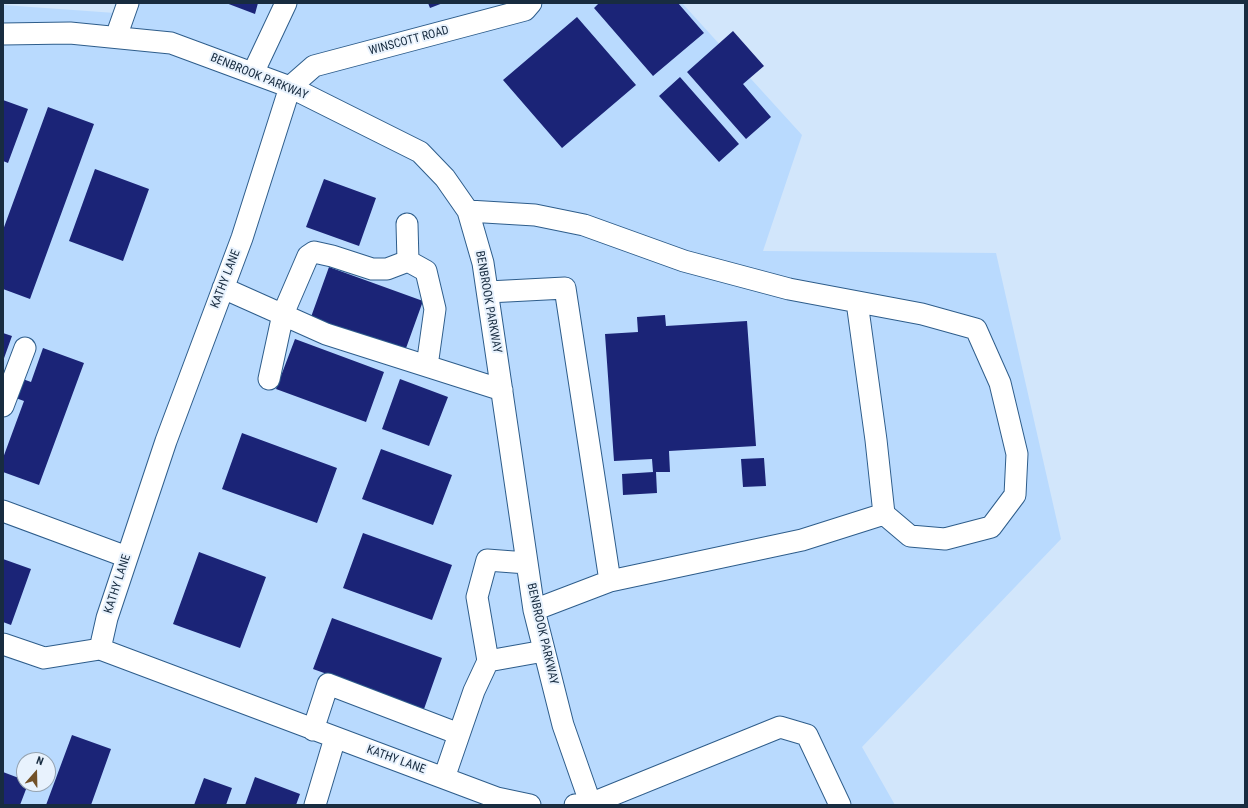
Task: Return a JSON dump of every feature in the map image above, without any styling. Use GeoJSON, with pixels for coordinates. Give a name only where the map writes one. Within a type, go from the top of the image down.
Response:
{"type":"FeatureCollection","features":[{"type":"Feature","properties":{"kind":"street"},"geometry":{"type":"LineString","coordinates":[[116,37],[128,3]]}},
{"type":"Feature","properties":{"kind":"street"},"geometry":{"type":"LineString","coordinates":[[253,73],[286,3]]}},
{"type":"Feature","properties":{"kind":"street","name":"WINSCOTT ROAD"},"geometry":{"type":"LineString","coordinates":[[290,87],[314,66],[524,10],[531,3]]}},
{"type":"Feature","properties":{"kind":"street","name":"BENBROOK PARKWAY"},"geometry":{"type":"LineString","coordinates":[[3,34],[70,32],[171,43],[290,87],[420,152],[445,178],[468,212],[483,264],[534,610],[585,805]]}},
{"type":"Feature","properties":{"kind":"street","name":"KATHY LANE"},"geometry":{"type":"LineString","coordinates":[[290,87],[242,238],[166,441],[107,618],[100,650],[497,798],[530,805]]}},
{"type":"Feature","properties":{"kind":"street"},"geometry":{"type":"LineString","coordinates":[[468,212],[535,215],[584,225],[684,261],[789,289],[922,314],[976,328],[1000,383],[1017,454],[1014,496],[991,527],[945,539],[910,536],[884,514],[876,440],[857,302]]}},
{"type":"Feature","properties":{"kind":"street"},"geometry":{"type":"LineString","coordinates":[[407,224],[408,261]]}},
{"type":"Feature","properties":{"kind":"street"},"geometry":{"type":"LineString","coordinates":[[269,379],[283,314],[308,256],[314,252],[332,256],[372,269],[387,269],[408,261],[426,271],[433,296],[434,309],[426,366]]}},
{"type":"Feature","properties":{"kind":"street"},"geometry":{"type":"LineString","coordinates":[[223,288],[326,334],[502,390]]}},
{"type":"Feature","properties":{"kind":"street"},"geometry":{"type":"LineString","coordinates":[[488,292],[565,288],[610,581]]}},
{"type":"Feature","properties":{"kind":"street"},"geometry":{"type":"LineString","coordinates":[[3,406],[25,348]]}},
{"type":"Feature","properties":{"kind":"street"},"geometry":{"type":"LineString","coordinates":[[3,511],[127,557]]}},
{"type":"Feature","properties":{"kind":"street"},"geometry":{"type":"LineString","coordinates":[[534,610],[610,581],[802,540],[884,514]]}},
{"type":"Feature","properties":{"kind":"street"},"geometry":{"type":"LineString","coordinates":[[444,778],[474,691],[488,661],[477,597],[487,560],[527,562]]}},
{"type":"Feature","properties":{"kind":"street"},"geometry":{"type":"LineString","coordinates":[[3,644],[44,658],[100,650]]}},
{"type":"Feature","properties":{"kind":"street"},"geometry":{"type":"LineString","coordinates":[[488,661],[544,651]]}},
{"type":"Feature","properties":{"kind":"street"},"geometry":{"type":"LineString","coordinates":[[313,730],[328,684],[459,734]]}},
{"type":"Feature","properties":{"kind":"street"},"geometry":{"type":"LineString","coordinates":[[585,805],[780,727],[808,735],[840,805]]}},
{"type":"Feature","properties":{"kind":"street"},"geometry":{"type":"LineString","coordinates":[[315,805],[335,738]]}},
{"type":"Feature","properties":{"kind":"shaded area"},"geometry":{"type":"Polygon","coordinates":[[[115,3],[682,3],[802,135],[763,251],[996,253],[1061,539],[862,747],[895,805],[3,805],[3,5],[115,13],[115,3]]]}},
{"type":"Feature","properties":{"kind":"building"},"geometry":{"type":"Polygon","coordinates":[[[226,3],[258,3],[255,14],[226,3]]]}},
{"type":"Feature","properties":{"kind":"building"},"geometry":{"type":"Polygon","coordinates":[[[428,3],[443,3],[430,8],[428,3]]]}},
{"type":"Feature","properties":{"kind":"building"},"geometry":{"type":"Polygon","coordinates":[[[599,3],[678,3],[704,33],[653,76],[594,8],[599,3]]]}},
{"type":"Feature","properties":{"kind":"building"},"geometry":{"type":"Polygon","coordinates":[[[577,17],[636,85],[562,148],[503,80],[577,17]]]}},
{"type":"Feature","properties":{"kind":"building"},"geometry":{"type":"Polygon","coordinates":[[[733,31],[764,66],[743,84],[771,117],[746,139],[687,72],[733,31]]]}},
{"type":"Feature","properties":{"kind":"building"},"geometry":{"type":"Polygon","coordinates":[[[680,77],[739,144],[719,162],[659,96],[680,77]]]}},
{"type":"Feature","properties":{"kind":"building"},"geometry":{"type":"Polygon","coordinates":[[[3,100],[28,109],[8,163],[3,161],[3,100]]]}},
{"type":"Feature","properties":{"kind":"building"},"geometry":{"type":"Polygon","coordinates":[[[48,107],[94,124],[30,299],[3,289],[3,230],[48,107]]]}},
{"type":"Feature","properties":{"kind":"building"},"geometry":{"type":"Polygon","coordinates":[[[95,169],[149,189],[123,261],[69,241],[95,169]]]}},
{"type":"Feature","properties":{"kind":"building"},"geometry":{"type":"Polygon","coordinates":[[[324,179],[376,198],[359,246],[306,227],[324,179]]]}},
{"type":"Feature","properties":{"kind":"building"},"geometry":{"type":"Polygon","coordinates":[[[329,267],[423,301],[405,351],[311,317],[329,267]]]}},
{"type":"Feature","properties":{"kind":"building"},"geometry":{"type":"Polygon","coordinates":[[[665,315],[666,326],[747,321],[756,446],[669,451],[670,472],[656,472],[657,493],[623,495],[622,474],[653,472],[652,459],[614,461],[605,334],[638,332],[637,317],[665,315]]]}},
{"type":"Feature","properties":{"kind":"building"},"geometry":{"type":"Polygon","coordinates":[[[3,333],[12,336],[3,361],[3,333]]]}},
{"type":"Feature","properties":{"kind":"building"},"geometry":{"type":"Polygon","coordinates":[[[295,339],[384,372],[366,422],[276,389],[295,339]]]}},
{"type":"Feature","properties":{"kind":"building"},"geometry":{"type":"Polygon","coordinates":[[[43,348],[84,363],[39,485],[3,472],[3,458],[24,401],[13,397],[20,378],[31,382],[43,348]]]}},
{"type":"Feature","properties":{"kind":"building"},"geometry":{"type":"Polygon","coordinates":[[[400,379],[448,397],[429,446],[382,429],[400,379]]]}},
{"type":"Feature","properties":{"kind":"building"},"geometry":{"type":"Polygon","coordinates":[[[242,433],[337,468],[317,523],[222,489],[242,433]]]}},
{"type":"Feature","properties":{"kind":"building"},"geometry":{"type":"Polygon","coordinates":[[[381,449],[452,475],[433,525],[362,499],[381,449]]]}},
{"type":"Feature","properties":{"kind":"building"},"geometry":{"type":"Polygon","coordinates":[[[764,458],[766,486],[743,487],[741,459],[764,458]]]}},
{"type":"Feature","properties":{"kind":"building"},"geometry":{"type":"Polygon","coordinates":[[[363,533],[452,565],[432,620],[343,588],[363,533]]]}},
{"type":"Feature","properties":{"kind":"building"},"geometry":{"type":"Polygon","coordinates":[[[199,552],[266,577],[240,648],[173,624],[199,552]]]}},
{"type":"Feature","properties":{"kind":"building"},"geometry":{"type":"Polygon","coordinates":[[[3,559],[31,569],[11,625],[3,622],[3,559]]]}},
{"type":"Feature","properties":{"kind":"building"},"geometry":{"type":"Polygon","coordinates":[[[332,618],[442,658],[424,709],[313,669],[332,618]]]}},
{"type":"Feature","properties":{"kind":"building"},"geometry":{"type":"Polygon","coordinates":[[[72,735],[111,749],[91,805],[46,805],[51,792],[56,792],[56,778],[72,735]]]}},
{"type":"Feature","properties":{"kind":"building"},"geometry":{"type":"Polygon","coordinates":[[[3,772],[16,777],[16,792],[25,792],[20,805],[3,805],[3,772]]]}},
{"type":"Feature","properties":{"kind":"building"},"geometry":{"type":"Polygon","coordinates":[[[255,777],[300,794],[296,805],[245,805],[255,777]]]}},
{"type":"Feature","properties":{"kind":"building"},"geometry":{"type":"Polygon","coordinates":[[[204,778],[232,788],[226,805],[194,805],[204,778]]]}}]}
